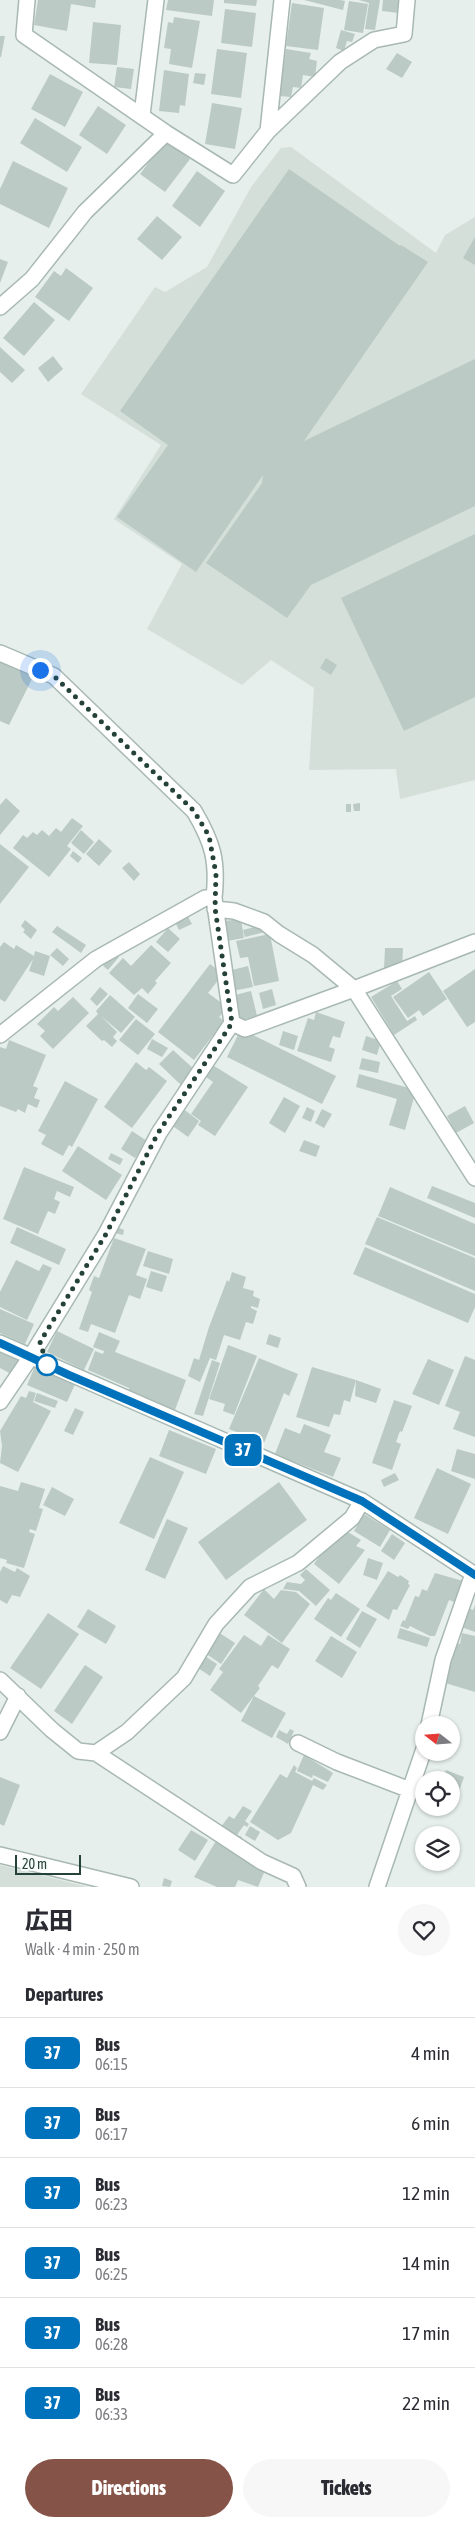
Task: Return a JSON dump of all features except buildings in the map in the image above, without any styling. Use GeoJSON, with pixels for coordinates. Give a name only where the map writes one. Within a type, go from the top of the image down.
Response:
{"type":"FeatureCollection","features":[{"type":"Feature","properties":{"kind":"street"},"geometry":{"type":"LineString","coordinates":[[27,0],[24,35],[166,133],[233,175],[268,131],[340,62],[374,40],[404,34],[407,0]]}},
{"type":"Feature","properties":{"kind":"street"},"geometry":{"type":"LineString","coordinates":[[142,115],[156,0]]}},
{"type":"Feature","properties":{"kind":"street"},"geometry":{"type":"LineString","coordinates":[[268,131],[282,0]]}},
{"type":"Feature","properties":{"kind":"street"},"geometry":{"type":"LineString","coordinates":[[0,308],[32,279],[85,212],[166,133]]}},
{"type":"Feature","properties":{"kind":"street"},"geometry":{"type":"LineString","coordinates":[[0,653],[54,676],[194,811],[209,836],[216,874],[215,903],[232,1023],[158,1133],[106,1234],[30,1358],[0,1402]]}},
{"type":"Feature","properties":{"kind":"street"},"geometry":{"type":"LineString","coordinates":[[0,1035],[96,959],[205,898],[264,922],[279,934],[313,955],[354,989],[475,1178]]}},
{"type":"Feature","properties":{"kind":"street"},"geometry":{"type":"LineString","coordinates":[[232,1023],[245,1029],[475,942]]}},
{"type":"Feature","properties":{"kind":"street"},"geometry":{"type":"LineString","coordinates":[[0,1343],[30,1358],[362,1501],[474,1575],[443,1660],[431,1716]]}},
{"type":"Feature","properties":{"kind":"street"},"geometry":{"type":"LineString","coordinates":[[96,1753],[127,1732],[184,1678],[216,1624],[250,1588],[298,1563],[352,1518],[362,1501]]}},
{"type":"Feature","properties":{"kind":"street"},"geometry":{"type":"LineString","coordinates":[[0,1680],[52,1730],[78,1751],[96,1753],[262,1862],[293,1876],[298,1887]]}},
{"type":"Feature","properties":{"kind":"street"},"geometry":{"type":"LineString","coordinates":[[0,1732],[18,1696]]}},
{"type":"Feature","properties":{"kind":"street"},"geometry":{"type":"LineString","coordinates":[[298,1743],[337,1762],[410,1790]]}},
{"type":"Feature","properties":{"kind":"street"},"geometry":{"type":"LineString","coordinates":[[377,1887],[420,1761]]}},
{"type":"Feature","properties":{"kind":"street"},"geometry":{"type":"LineString","coordinates":[[0,1855],[131,1887]]}},
{"type":"Feature","properties":{"kind":"shaded area"},"geometry":{"type":"Polygon","coordinates":[[[291,147],[436,253],[445,235],[475,217],[475,780],[400,799],[396,769],[309,770],[314,688],[271,660],[242,685],[147,629],[182,564],[114,519],[161,445],[81,394],[155,287],[165,292],[207,267],[251,187],[281,148],[291,147]]]}},
{"type":"Feature","properties":{"kind":"shaded area"},"geometry":{"type":"Polygon","coordinates":[[[0,1865],[88,1887],[0,1887],[0,1865]]]}},
{"type":"Feature","properties":{"kind":"bus line","name":"37"},"geometry":{"type":"LineString","coordinates":[[0,1343],[30,1358],[362,1501],[475,1575]]}},
{"type":"Feature","properties":{"kind":"route"},"geometry":{"type":"LineString","coordinates":[[40,670],[54,676],[194,811],[209,836],[216,874],[215,908],[232,1023],[158,1133],[106,1234],[40,1342],[47,1365]]}}]}
